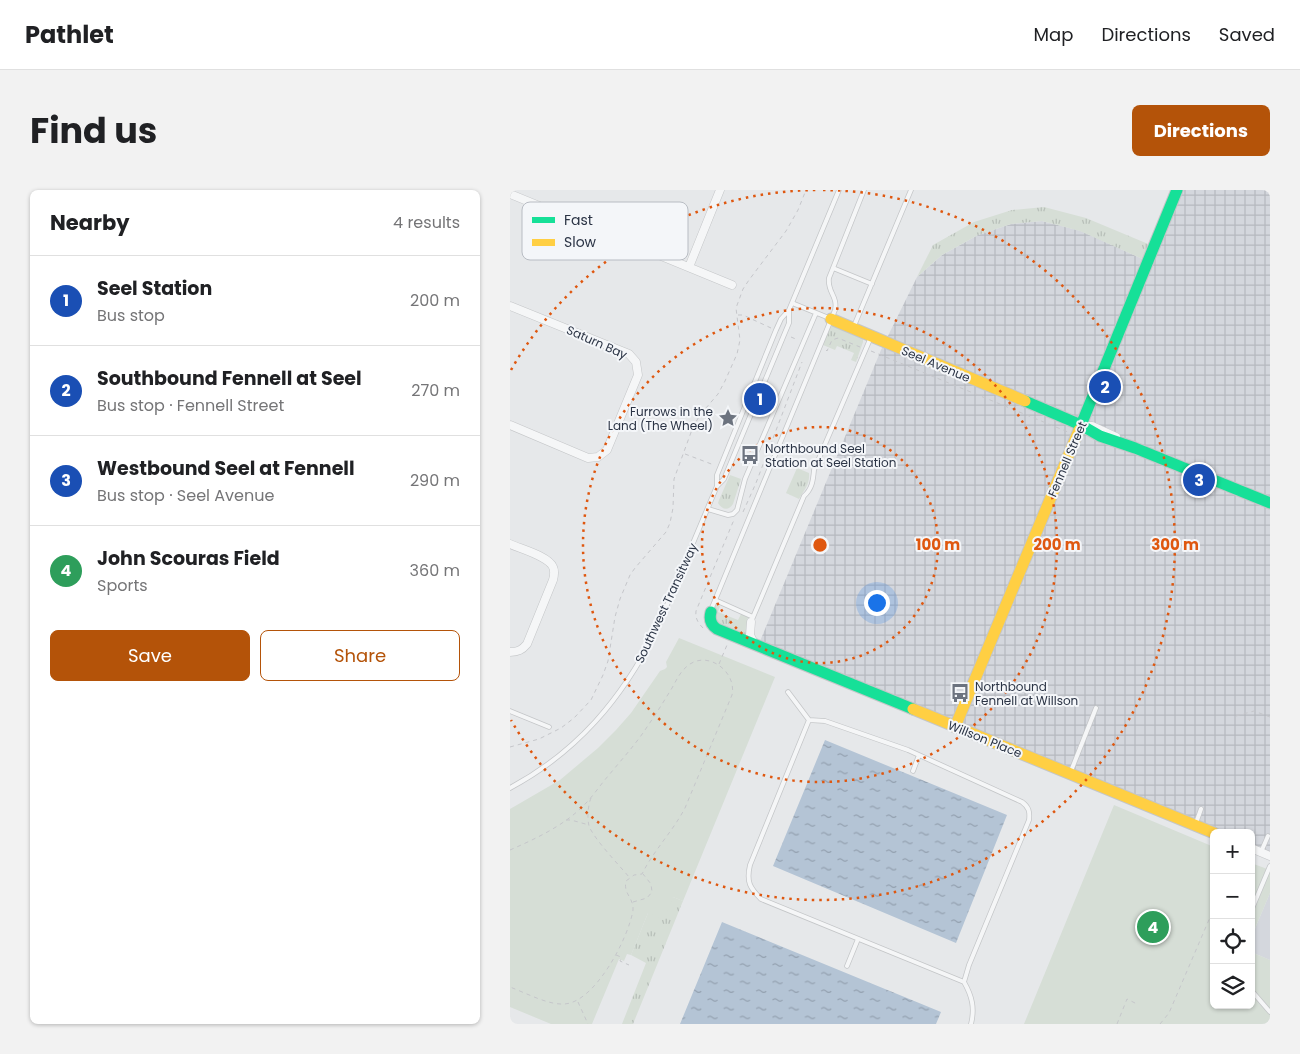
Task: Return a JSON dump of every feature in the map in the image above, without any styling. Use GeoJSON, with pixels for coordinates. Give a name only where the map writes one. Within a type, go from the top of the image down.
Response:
{"type":"FeatureCollection","features":[{"type":"Feature","properties":{"kind":"street"},"geometry":{"type":"LineString","coordinates":[[689,267],[720,190]]}},
{"type":"Feature","properties":{"kind":"street","name":"Fennell Street"},"geometry":{"type":"LineString","coordinates":[[956,727],[1176,190]]}},
{"type":"Feature","properties":{"kind":"street"},"geometry":{"type":"LineString","coordinates":[[511,194],[531,202]]}},
{"type":"Feature","properties":{"kind":"street"},"geometry":{"type":"LineString","coordinates":[[672,260],[732,285]]}},
{"type":"Feature","properties":{"kind":"street","name":"Saturn Bay"},"geometry":{"type":"LineString","coordinates":[[510,306],[629,354],[636,362],[638,375],[607,450],[598,457],[588,458],[510,425]]}},
{"type":"Feature","properties":{"kind":"street","name":"Seel Avenue"},"geometry":{"type":"LineString","coordinates":[[831,319],[1081,425],[1089,432],[1135,448],[1270,503]]}},
{"type":"Feature","properties":{"kind":"street"},"geometry":{"type":"LineString","coordinates":[[510,544],[550,562],[554,574],[527,644],[518,652],[510,652]]}},
{"type":"Feature","properties":{"kind":"street","name":"Willson Place"},"geometry":{"type":"LineString","coordinates":[[710,612],[710,619],[714,627],[755,645],[1210,831]]}},
{"type":"Feature","properties":{"kind":"street"},"geometry":{"type":"LineString","coordinates":[[752,619],[750,634],[755,645]]}},
{"type":"Feature","properties":{"kind":"street"},"geometry":{"type":"LineString","coordinates":[[1255,850],[1270,856]]}},
{"type":"Feature","properties":{"kind":"lane","name":"Southwest Transitway"},"geometry":{"type":"LineString","coordinates":[[717,486],[716,475],[776,330],[789,310],[839,190]]}},
{"type":"Feature","properties":{"kind":"lane"},"geometry":{"type":"LineString","coordinates":[[710,612],[831,319],[836,305],[828,284],[829,278],[864,190]]}},
{"type":"Feature","properties":{"kind":"lane"},"geometry":{"type":"LineString","coordinates":[[853,329],[911,190]]}},
{"type":"Feature","properties":{"kind":"lane"},"geometry":{"type":"LineString","coordinates":[[834,268],[872,284]]}},
{"type":"Feature","properties":{"kind":"lane","name":"Seel Avenue"},"geometry":{"type":"LineString","coordinates":[[792,303],[831,319]]}},
{"type":"Feature","properties":{"kind":"lane","name":"Southwest Transitway"},"geometry":{"type":"LineString","coordinates":[[510,788],[551,762],[598,719],[622,689],[646,651],[717,486],[724,479],[785,334],[789,323],[789,310]]}},
{"type":"Feature","properties":{"kind":"lane"},"geometry":{"type":"LineString","coordinates":[[708,509],[728,515],[737,510],[746,479],[816,313]]}},
{"type":"Feature","properties":{"kind":"lane"},"geometry":{"type":"LineString","coordinates":[[715,600],[752,619],[804,496],[810,492],[814,470],[871,336]]}},
{"type":"Feature","properties":{"kind":"lane"},"geometry":{"type":"LineString","coordinates":[[788,692],[808,720]]}},
{"type":"Feature","properties":{"kind":"lane"},"geometry":{"type":"LineString","coordinates":[[1070,774],[1096,708]]}},
{"type":"Feature","properties":{"kind":"lane"},"geometry":{"type":"LineString","coordinates":[[510,711],[549,727]]}},
{"type":"Feature","properties":{"kind":"lane"},"geometry":{"type":"LineString","coordinates":[[808,720],[825,721],[908,750],[1027,805],[1030,813],[1029,820],[969,965],[964,982]]}},
{"type":"Feature","properties":{"kind":"lane"},"geometry":{"type":"LineString","coordinates":[[808,720],[750,865],[748,882],[753,892],[761,900],[964,982],[970,992],[974,1008],[971,1024]]}},
{"type":"Feature","properties":{"kind":"lane"},"geometry":{"type":"LineString","coordinates":[[913,771],[919,755]]}},
{"type":"Feature","properties":{"kind":"lane"},"geometry":{"type":"LineString","coordinates":[[1195,825],[1201,808]]}},
{"type":"Feature","properties":{"kind":"lane"},"geometry":{"type":"LineString","coordinates":[[1261,852],[1268,836]]}},
{"type":"Feature","properties":{"kind":"lane"},"geometry":{"type":"LineString","coordinates":[[1255,902],[1270,866]]}},
{"type":"Feature","properties":{"kind":"lane"},"geometry":{"type":"LineString","coordinates":[[847,966],[858,939]]}},
{"type":"Feature","properties":{"kind":"lane"},"geometry":{"type":"LineString","coordinates":[[1255,995],[1270,1012]]}},
{"type":"Feature","properties":{"kind":"path"},"geometry":{"type":"LineString","coordinates":[[510,747],[539,740],[561,728],[574,718],[591,700],[608,661],[615,617],[630,575],[666,532],[670,523],[673,508],[674,479],[692,427],[714,400],[737,354],[740,340],[737,305],[743,289],[786,231],[798,210],[806,190]]}},
{"type":"Feature","properties":{"kind":"path"},"geometry":{"type":"LineString","coordinates":[[737,316],[743,316],[776,330]]}},
{"type":"Feature","properties":{"kind":"path"},"geometry":{"type":"LineString","coordinates":[[785,334],[803,342]]}},
{"type":"Feature","properties":{"kind":"path"},"geometry":{"type":"LineString","coordinates":[[819,348],[827,351],[830,343],[838,338],[1069,433],[1081,425]]}},
{"type":"Feature","properties":{"kind":"path"},"geometry":{"type":"LineString","coordinates":[[756,483],[802,363]]}},
{"type":"Feature","properties":{"kind":"path"},"geometry":{"type":"LineString","coordinates":[[719,665],[724,653]]}},
{"type":"Feature","properties":{"kind":"path"},"geometry":{"type":"LineString","coordinates":[[510,850],[565,820],[582,807],[642,734],[684,670],[699,660],[711,662],[719,665],[728,674],[732,682],[732,694],[685,808],[642,874]]}},
{"type":"Feature","properties":{"kind":"path"},"geometry":{"type":"LineString","coordinates":[[1236,716],[1254,711],[1270,717]]}},
{"type":"Feature","properties":{"kind":"path"},"geometry":{"type":"LineString","coordinates":[[589,826],[589,805],[592,795]]}},
{"type":"Feature","properties":{"kind":"path"},"geometry":{"type":"LineString","coordinates":[[565,820],[572,820],[589,826],[629,878]]}},
{"type":"Feature","properties":{"kind":"path"},"geometry":{"type":"LineString","coordinates":[[510,987],[551,1003],[564,1004],[578,1001],[593,987],[616,955],[632,916],[633,907],[625,889],[626,881],[637,874],[642,874]]}},
{"type":"Feature","properties":{"kind":"path"},"geometry":{"type":"LineString","coordinates":[[632,902],[647,898],[652,892],[651,884],[642,874]]}},
{"type":"Feature","properties":{"kind":"path"},"geometry":{"type":"LineString","coordinates":[[1160,1024],[1169,1013],[1210,917]]}},
{"type":"Feature","properties":{"kind":"path"},"geometry":{"type":"LineString","coordinates":[[616,955],[621,957],[620,961],[629,965]]}},
{"type":"Feature","properties":{"kind":"path"},"geometry":{"type":"LineString","coordinates":[[1117,1024],[1127,1000],[1138,1004]]}},
{"type":"Feature","properties":{"kind":"path"},"geometry":{"type":"LineString","coordinates":[[578,1001],[588,1024]]}},
{"type":"Feature","properties":{"kind":"shaded area"},"geometry":{"type":"Polygon","coordinates":[[[1177,190],[1270,190],[1270,856],[1255,850],[1255,829],[1210,829],[1210,831],[758,646],[881,350],[917,277],[942,255],[978,235],[1011,224],[1042,221],[1081,231],[1147,261],[1177,190]]]}},
{"type":"Feature","properties":{"kind":"shaded area"},"geometry":{"type":"Polygon","coordinates":[[[1270,893],[1270,960],[1255,954],[1255,929],[1270,893]]]}},
{"type":"Feature","properties":{"kind":"green space"},"geometry":{"type":"Polygon","coordinates":[[[1044,207],[1086,218],[1153,246],[1147,261],[1080,231],[1042,221],[1011,224],[978,235],[942,255],[917,277],[933,245],[974,222],[1012,210],[1044,207]]]}},
{"type":"Feature","properties":{"kind":"green space"},"geometry":{"type":"Polygon","coordinates":[[[832,326],[863,339],[856,362],[851,360],[854,353],[837,346],[835,350],[823,345],[832,326]]]}},
{"type":"Feature","properties":{"kind":"green space"},"geometry":{"type":"Polygon","coordinates":[[[797,468],[809,473],[808,484],[799,499],[786,493],[797,468]]]}},
{"type":"Feature","properties":{"kind":"green space"},"geometry":{"type":"Polygon","coordinates":[[[730,475],[741,479],[733,504],[730,508],[725,509],[718,503],[730,475]]]}},
{"type":"Feature","properties":{"kind":"green space"},"geometry":{"type":"Polygon","coordinates":[[[716,604],[720,606],[718,612],[738,620],[741,614],[748,617],[746,636],[714,622],[713,609],[716,604]]]}},
{"type":"Feature","properties":{"kind":"green space"},"geometry":{"type":"Polygon","coordinates":[[[679,638],[775,677],[683,901],[673,897],[664,920],[648,913],[631,955],[627,954],[624,961],[619,959],[592,1024],[551,1024],[510,1007],[510,809],[560,780],[616,730],[631,713],[660,671],[667,667],[666,662],[679,638]]]}},
{"type":"Feature","properties":{"kind":"green space"},"geometry":{"type":"Polygon","coordinates":[[[1114,805],[1210,845],[1210,1009],[1255,1009],[1255,954],[1270,960],[1270,1024],[1024,1024],[1114,805]]]}},
{"type":"Feature","properties":{"kind":"green space"},"geometry":{"type":"Polygon","coordinates":[[[1255,864],[1270,870],[1270,893],[1255,929],[1255,864]]]}},
{"type":"Feature","properties":{"kind":"green space"},"geometry":{"type":"Polygon","coordinates":[[[673,897],[683,901],[633,1024],[622,1024],[646,963],[631,955],[648,913],[673,897]]]}},
{"type":"Feature","properties":{"kind":"water"},"geometry":{"type":"Polygon","coordinates":[[[825,740],[1007,815],[956,943],[773,866],[825,740]]]}},
{"type":"Feature","properties":{"kind":"water"},"geometry":{"type":"Polygon","coordinates":[[[722,922],[941,1012],[936,1024],[680,1024],[722,922]]]}},
{"type":"Feature","properties":{"kind":"traffic: fast"},"geometry":{"type":"LineString","coordinates":[[1079,430],[1177,190]]}},
{"type":"Feature","properties":{"kind":"traffic: fast"},"geometry":{"type":"LineString","coordinates":[[1025,401],[1081,425],[1100,436],[1135,448],[1270,503]]}},
{"type":"Feature","properties":{"kind":"traffic: fast"},"geometry":{"type":"LineString","coordinates":[[711,612],[711,622],[717,629],[913,709]]}},
{"type":"Feature","properties":{"kind":"traffic: slow"},"geometry":{"type":"LineString","coordinates":[[831,319],[1025,401]]}},
{"type":"Feature","properties":{"kind":"traffic: slow"},"geometry":{"type":"LineString","coordinates":[[955,727],[1079,430]]}},
{"type":"Feature","properties":{"kind":"traffic: slow"},"geometry":{"type":"LineString","coordinates":[[913,709],[1210,831]]}},
{"type":"Feature","properties":{"kind":"place","name":"Southbound Fennell at Seel"},"geometry":{"type":"Point","coordinates":[1105,387]}},
{"type":"Feature","properties":{"kind":"place","name":"Seel Station"},"geometry":{"type":"Point","coordinates":[760,399]}},
{"type":"Feature","properties":{"kind":"place","name":"Furrows in the Land (The Wheel)"},"geometry":{"type":"Point","coordinates":[728,418]}},
{"type":"Feature","properties":{"kind":"place","name":"Northbound Seel Station at Seel Station"},"geometry":{"type":"Point","coordinates":[750,455]}},
{"type":"Feature","properties":{"kind":"place","name":"Westbound Seel at Fennell"},"geometry":{"type":"Point","coordinates":[1199,480]}},
{"type":"Feature","properties":{"kind":"place","name":"Northbound Fennell at Willson"},"geometry":{"type":"Point","coordinates":[960,693]}},
{"type":"Feature","properties":{"kind":"place","name":"John Scouras Field"},"geometry":{"type":"Point","coordinates":[1153,927]}}]}
